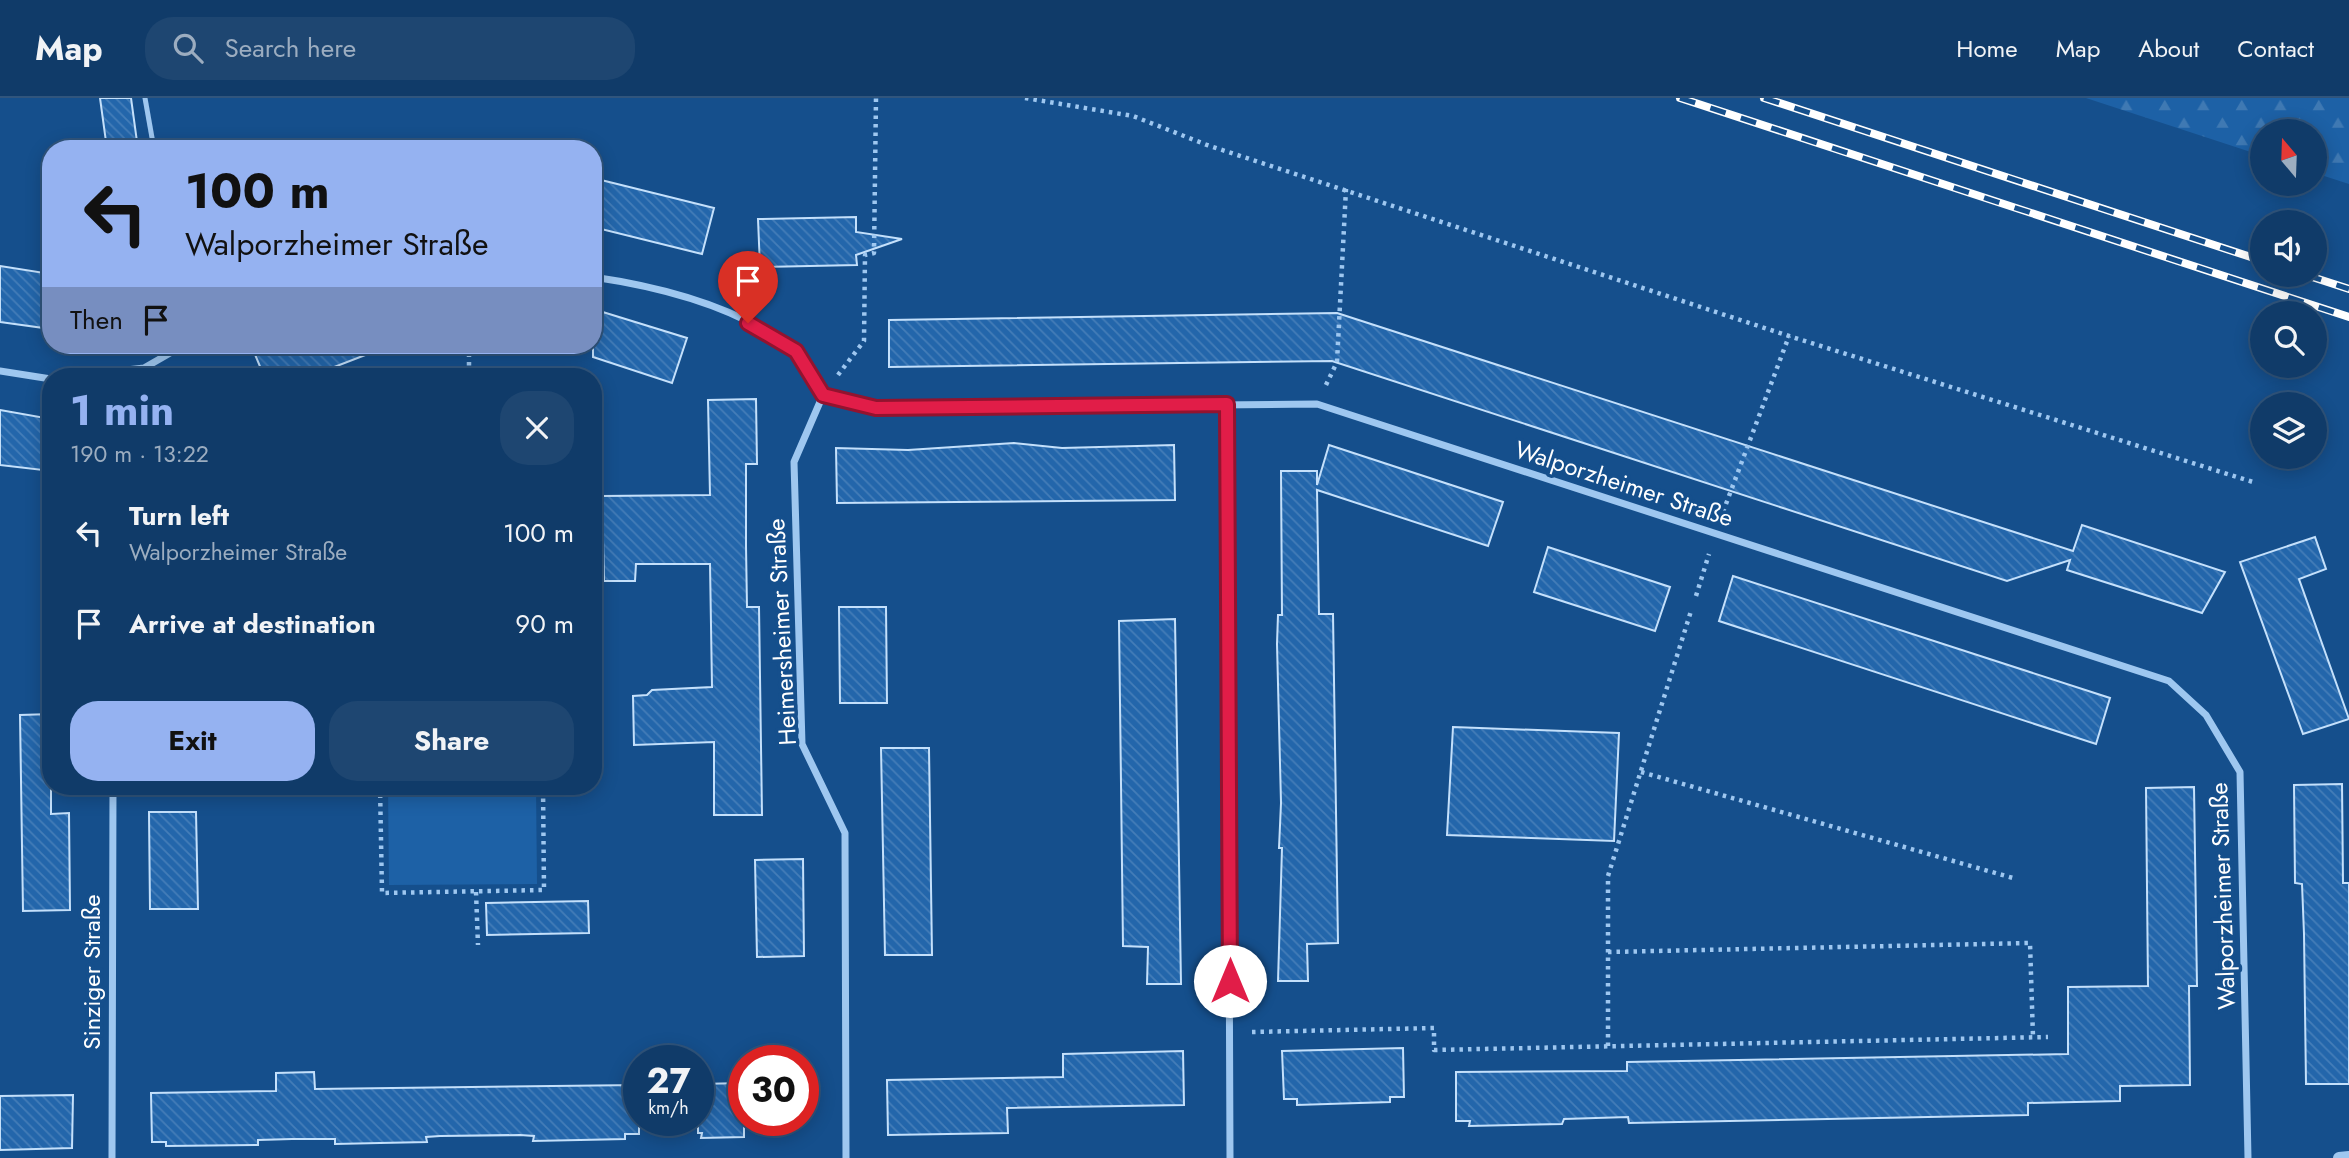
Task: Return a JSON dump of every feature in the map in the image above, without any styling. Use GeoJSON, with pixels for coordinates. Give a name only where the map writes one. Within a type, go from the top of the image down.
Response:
{"type":"FeatureCollection","features":[{"type":"Feature","properties":{"kind":"street"},"geometry":{"type":"LineString","coordinates":[[602,278],[724,309],[796,351],[823,395]]}},
{"type":"Feature","properties":{"kind":"street"},"geometry":{"type":"LineString","coordinates":[[150,368],[171,354]]}},
{"type":"Feature","properties":{"kind":"street"},"geometry":{"type":"LineString","coordinates":[[0,370],[42,377]]}},
{"type":"Feature","properties":{"kind":"street","name":"Walporzheimer Straße"},"geometry":{"type":"LineString","coordinates":[[823,395],[876,408],[1317,404],[2169,681],[2206,715],[2240,772],[2248,1158]]}},
{"type":"Feature","properties":{"kind":"street","name":"Heimersheimer Straße"},"geometry":{"type":"LineString","coordinates":[[823,395],[794,462],[801,718],[802,744],[845,834],[846,1158]]}},
{"type":"Feature","properties":{"kind":"street"},"geometry":{"type":"LineString","coordinates":[[1227,404],[1230,1158]]}},
{"type":"Feature","properties":{"kind":"street","name":"Sinziger Straße"},"geometry":{"type":"LineString","coordinates":[[111,1158],[113,795]]}},
{"type":"Feature","properties":{"kind":"street"},"geometry":{"type":"LineString","coordinates":[[2339,1158],[2349,1157]]}},
{"type":"Feature","properties":{"kind":"lane"},"geometry":{"type":"LineString","coordinates":[[145,98],[152,140]]}},
{"type":"Feature","properties":{"kind":"path"},"geometry":{"type":"LineString","coordinates":[[823,395],[864,341],[865,255],[874,253],[876,98]]}},
{"type":"Feature","properties":{"kind":"path"},"geometry":{"type":"LineString","coordinates":[[1025,98],[1133,116],[1207,145],[1788,336],[2256,483]]}},
{"type":"Feature","properties":{"kind":"path"},"geometry":{"type":"LineString","coordinates":[[1317,404],[1337,362],[1346,189]]}},
{"type":"Feature","properties":{"kind":"path"},"geometry":{"type":"LineString","coordinates":[[1696,597],[1715,534],[1788,336]]}},
{"type":"Feature","properties":{"kind":"path"},"geometry":{"type":"LineString","coordinates":[[1608,1046],[1608,876],[1691,611]]}},
{"type":"Feature","properties":{"kind":"path"},"geometry":{"type":"LineString","coordinates":[[1641,772],[2012,878]]}},
{"type":"Feature","properties":{"kind":"path"},"geometry":{"type":"LineString","coordinates":[[380,795],[382,893],[544,890],[543,795]]}},
{"type":"Feature","properties":{"kind":"path"},"geometry":{"type":"LineString","coordinates":[[476,892],[478,945]]}},
{"type":"Feature","properties":{"kind":"path"},"geometry":{"type":"LineString","coordinates":[[1608,952],[2030,943],[2033,1038]]}},
{"type":"Feature","properties":{"kind":"path"},"geometry":{"type":"LineString","coordinates":[[1230,1032],[1434,1028],[1434,1050],[2048,1037]]}},
{"type":"Feature","properties":{"kind":"green space"},"geometry":{"type":"Polygon","coordinates":[[[2086,98],[2349,98],[2349,184],[2328,177],[2328,119],[2250,119],[2250,152],[2086,98]]]}},
{"type":"Feature","properties":{"kind":"green space"},"geometry":{"type":"Polygon","coordinates":[[[388,795],[536,795],[537,884],[389,885],[388,795]]]}},
{"type":"Feature","properties":{"kind":"building"},"geometry":{"type":"Polygon","coordinates":[[[100,98],[131,98],[137,140],[106,140],[100,98]]]}},
{"type":"Feature","properties":{"kind":"building"},"geometry":{"type":"Polygon","coordinates":[[[602,180],[714,208],[702,254],[602,229],[602,180]]]}},
{"type":"Feature","properties":{"kind":"building"},"geometry":{"type":"Polygon","coordinates":[[[856,217],[856,232],[902,239],[856,255],[857,265],[760,267],[758,219],[856,217]]]}},
{"type":"Feature","properties":{"kind":"building"},"geometry":{"type":"Polygon","coordinates":[[[0,266],[42,273],[42,328],[0,322],[0,266]]]}},
{"type":"Feature","properties":{"kind":"building"},"geometry":{"type":"Polygon","coordinates":[[[602,312],[687,338],[672,383],[593,357],[593,354],[602,354],[602,312]]]}},
{"type":"Feature","properties":{"kind":"building"},"geometry":{"type":"Polygon","coordinates":[[[1337,313],[2073,551],[2082,525],[2225,572],[2202,613],[2067,570],[2070,560],[2007,581],[1332,361],[889,367],[889,320],[1337,313]]]}},
{"type":"Feature","properties":{"kind":"building"},"geometry":{"type":"Polygon","coordinates":[[[255,354],[368,354],[332,368],[261,368],[255,354]]]}},
{"type":"Feature","properties":{"kind":"building"},"geometry":{"type":"Polygon","coordinates":[[[756,399],[757,464],[746,464],[746,546],[747,607],[759,607],[762,815],[714,815],[714,742],[634,745],[633,696],[647,695],[652,690],[712,687],[710,564],[636,564],[635,581],[604,581],[602,496],[710,495],[708,400],[756,399]]]}},
{"type":"Feature","properties":{"kind":"building"},"geometry":{"type":"Polygon","coordinates":[[[0,410],[42,417],[42,470],[0,465],[0,410]]]}},
{"type":"Feature","properties":{"kind":"building"},"geometry":{"type":"Polygon","coordinates":[[[1014,443],[1062,448],[1174,445],[1175,500],[837,503],[836,448],[908,450],[1014,443]]]}},
{"type":"Feature","properties":{"kind":"building"},"geometry":{"type":"Polygon","coordinates":[[[1329,445],[1503,502],[1488,546],[1317,490],[1319,614],[1333,614],[1338,943],[1307,944],[1308,981],[1278,981],[1282,848],[1279,848],[1281,803],[1277,644],[1278,615],[1282,615],[1281,471],[1317,471],[1317,485],[1329,445]]]}},
{"type":"Feature","properties":{"kind":"building"},"geometry":{"type":"Polygon","coordinates":[[[2315,537],[2326,569],[2299,579],[2349,719],[2303,734],[2240,562],[2315,537]]]}},
{"type":"Feature","properties":{"kind":"building"},"geometry":{"type":"Polygon","coordinates":[[[1548,547],[1670,587],[1655,631],[1534,592],[1548,547]]]}},
{"type":"Feature","properties":{"kind":"building"},"geometry":{"type":"Polygon","coordinates":[[[1733,576],[2110,698],[2096,744],[1719,621],[1733,576]]]}},
{"type":"Feature","properties":{"kind":"building"},"geometry":{"type":"Polygon","coordinates":[[[839,607],[886,607],[887,703],[840,703],[839,607]]]}},
{"type":"Feature","properties":{"kind":"building"},"geometry":{"type":"Polygon","coordinates":[[[1175,619],[1181,984],[1147,984],[1148,947],[1123,946],[1119,621],[1175,619]]]}},
{"type":"Feature","properties":{"kind":"building"},"geometry":{"type":"Polygon","coordinates":[[[42,714],[42,795],[51,795],[51,814],[69,813],[70,910],[23,911],[20,715],[42,714]]]}},
{"type":"Feature","properties":{"kind":"building"},"geometry":{"type":"Polygon","coordinates":[[[1453,727],[1619,733],[1614,841],[1447,835],[1453,727]]]}},
{"type":"Feature","properties":{"kind":"building"},"geometry":{"type":"Polygon","coordinates":[[[881,748],[929,748],[932,955],[885,955],[881,748]]]}},
{"type":"Feature","properties":{"kind":"building"},"geometry":{"type":"Polygon","coordinates":[[[2342,784],[2343,883],[2349,883],[2349,1084],[2306,1084],[2302,884],[2295,883],[2294,785],[2342,784]]]}},
{"type":"Feature","properties":{"kind":"building"},"geometry":{"type":"Polygon","coordinates":[[[2194,787],[2197,986],[2189,986],[2190,1085],[2120,1086],[2120,1101],[2028,1103],[2028,1115],[1629,1123],[1628,1117],[1564,1119],[1562,1124],[1469,1126],[1470,1121],[1456,1121],[1456,1072],[1627,1071],[1627,1062],[2068,1054],[2068,987],[2148,986],[2146,788],[2194,787]]]}},
{"type":"Feature","properties":{"kind":"building"},"geometry":{"type":"Polygon","coordinates":[[[149,812],[196,812],[198,909],[150,909],[149,812]]]}},
{"type":"Feature","properties":{"kind":"building"},"geometry":{"type":"Polygon","coordinates":[[[803,859],[804,956],[757,957],[755,860],[803,859]]]}},
{"type":"Feature","properties":{"kind":"building"},"geometry":{"type":"Polygon","coordinates":[[[588,901],[589,933],[487,935],[486,903],[588,901]]]}},
{"type":"Feature","properties":{"kind":"building"},"geometry":{"type":"Polygon","coordinates":[[[1403,1048],[1404,1097],[1390,1097],[1390,1102],[1297,1105],[1297,1099],[1284,1099],[1282,1051],[1403,1048]]]}},
{"type":"Feature","properties":{"kind":"building"},"geometry":{"type":"Polygon","coordinates":[[[1183,1051],[1184,1105],[1007,1108],[1008,1133],[888,1135],[887,1080],[1063,1077],[1063,1054],[1183,1051]]]}},
{"type":"Feature","properties":{"kind":"building"},"geometry":{"type":"Polygon","coordinates":[[[314,1072],[315,1089],[623,1085],[625,1139],[533,1141],[534,1136],[520,1135],[440,1136],[426,1137],[427,1142],[335,1144],[335,1139],[258,1140],[258,1145],[166,1146],[166,1142],[152,1142],[151,1093],[276,1091],[276,1073],[314,1072]]]}},
{"type":"Feature","properties":{"kind":"building"},"geometry":{"type":"Polygon","coordinates":[[[728,1083],[728,1136],[744,1137],[701,1138],[714,1136],[714,1084],[728,1083]]]}},
{"type":"Feature","properties":{"kind":"building"},"geometry":{"type":"Polygon","coordinates":[[[73,1095],[72,1148],[0,1150],[0,1096],[73,1095]]]}},
{"type":"Feature","properties":{"kind":"railway"},"geometry":{"type":"LineString","coordinates":[[1680,98],[2349,317]]}},
{"type":"Feature","properties":{"kind":"railway"},"geometry":{"type":"LineString","coordinates":[[1764,98],[2250,257]]}},
{"type":"Feature","properties":{"kind":"railway"},"geometry":{"type":"LineString","coordinates":[[2327,282],[2349,289]]}},
{"type":"Feature","properties":{"kind":"route"},"geometry":{"type":"LineString","coordinates":[[748,323],[796,351],[823,395],[876,408],[1227,404],[1230,981]]}}]}
